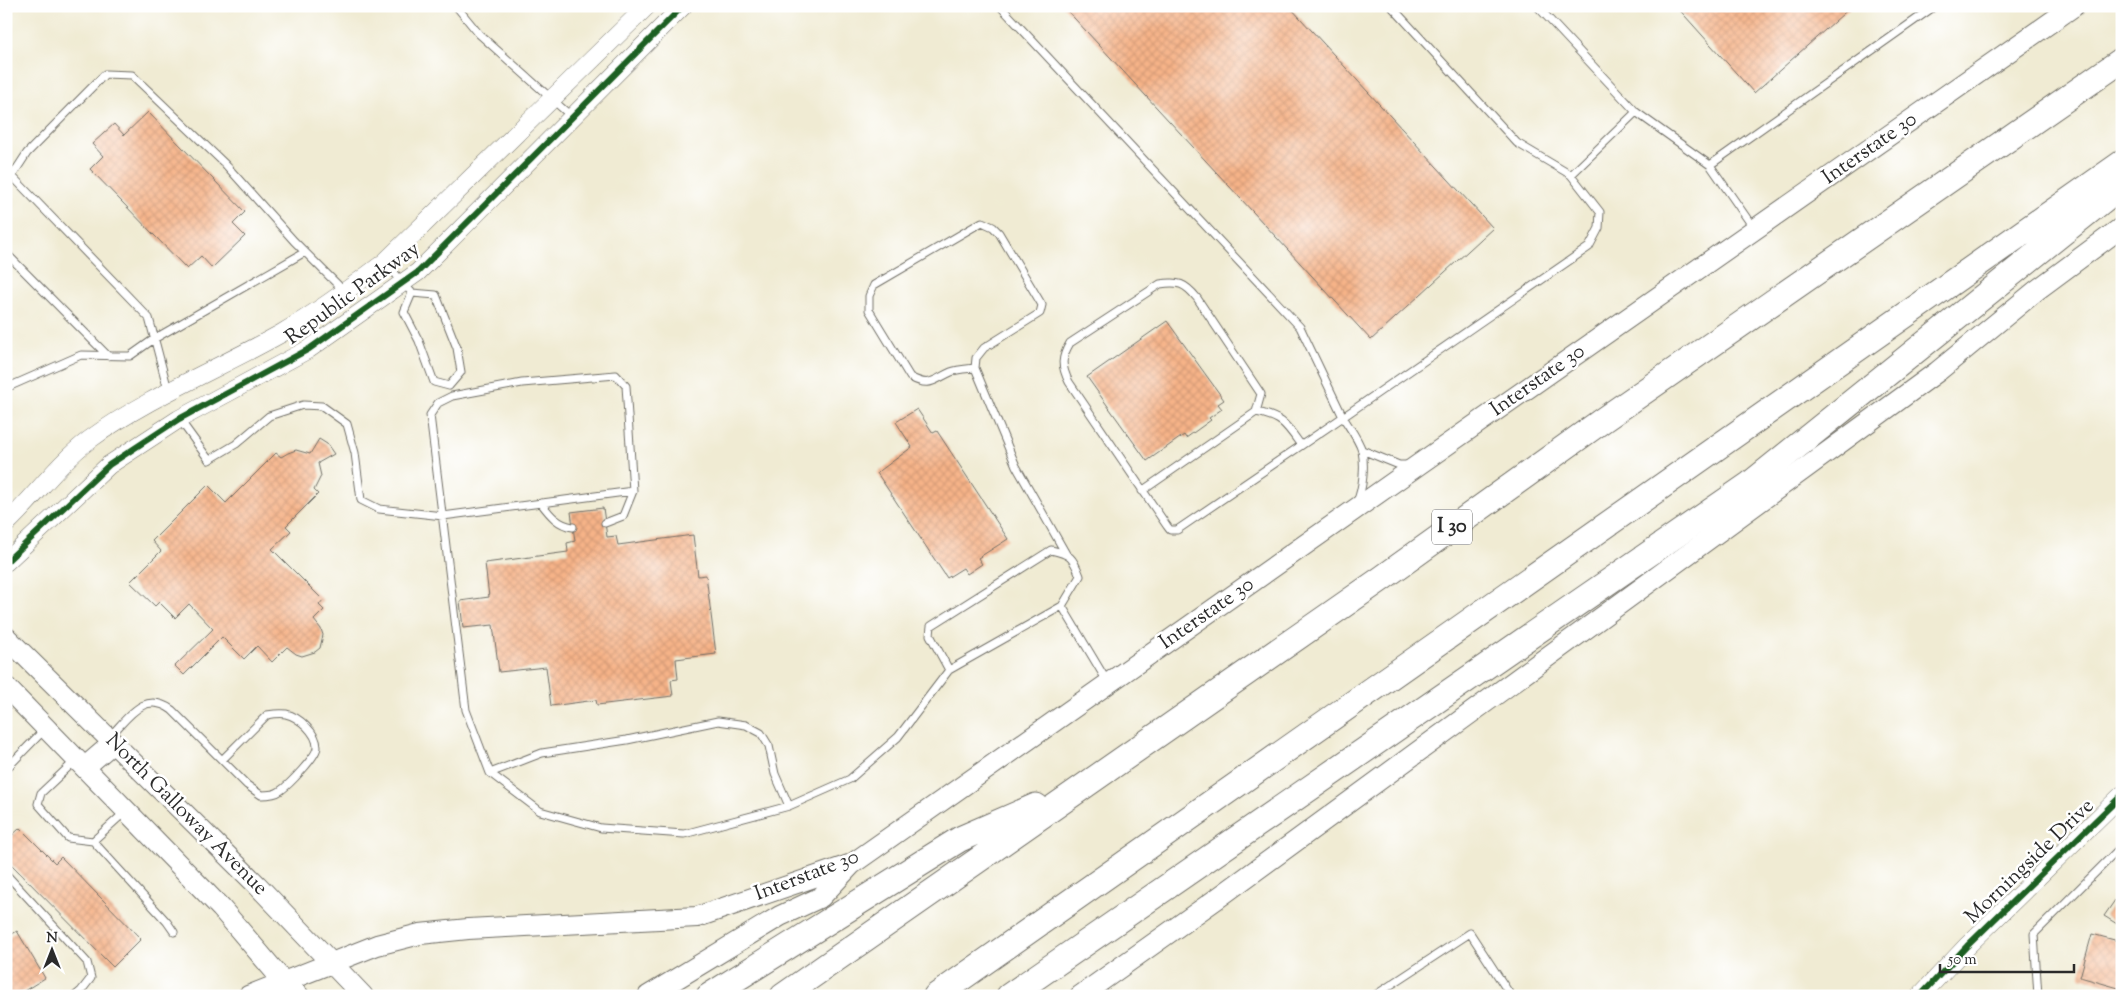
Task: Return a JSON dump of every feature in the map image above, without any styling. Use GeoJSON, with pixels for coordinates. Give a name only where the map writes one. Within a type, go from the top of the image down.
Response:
{"type":"FeatureCollection","features":[{"type":"Feature","properties":{"kind":"highway","name":"I 30"},"geometry":{"type":"LineString","coordinates":[[783,996],[1603,420],[2122,60]]}},
{"type":"Feature","properties":{"kind":"highway"},"geometry":{"type":"LineString","coordinates":[[936,996],[2122,163]]}},
{"type":"Feature","properties":{"kind":"highway"},"geometry":{"type":"LineString","coordinates":[[1009,996],[1750,484],[2122,185]]}},
{"type":"Feature","properties":{"kind":"highway"},"geometry":{"type":"LineString","coordinates":[[709,996],[960,839],[1087,784]]}},
{"type":"Feature","properties":{"kind":"main road","name":"Interstate 30"},"geometry":{"type":"LineString","coordinates":[[248,996],[283,980],[332,964],[377,945],[420,934],[468,929],[697,917],[852,864],[2074,6]]}},
{"type":"Feature","properties":{"kind":"main road"},"geometry":{"type":"LineString","coordinates":[[1080,996],[1222,895],[1938,372],[2037,290],[2122,227]]}},
{"type":"Feature","properties":{"kind":"main road","name":"North Galloway Avenue"},"geometry":{"type":"LineString","coordinates":[[6,637],[257,885],[363,996]]}},
{"type":"Feature","properties":{"kind":"main road","name":"North Galloway Avenue"},"geometry":{"type":"LineString","coordinates":[[6,687],[221,908],[299,996]]}},
{"type":"Feature","properties":{"kind":"main road"},"geometry":{"type":"LineString","coordinates":[[81,763],[111,741]]}},
{"type":"Feature","properties":{"kind":"main road"},"geometry":{"type":"LineString","coordinates":[[648,996],[780,916],[821,897],[852,864]]}},
{"type":"Feature","properties":{"kind":"street","name":"Republic Parkway"},"geometry":{"type":"LineString","coordinates":[[6,524],[63,463],[89,441],[168,393],[283,332],[345,292],[385,262],[647,6]]}},
{"type":"Feature","properties":{"kind":"street","name":"Republic Parkway"},"geometry":{"type":"LineString","coordinates":[[6,562],[109,465],[179,419],[310,349],[407,288],[418,272],[683,6]]}},
{"type":"Feature","properties":{"kind":"street"},"geometry":{"type":"LineString","coordinates":[[168,393],[179,419]]}},
{"type":"Feature","properties":{"kind":"street","name":"Morningside Drive"},"geometry":{"type":"LineString","coordinates":[[1920,996],[1967,946],[2122,795]]}},
{"type":"Feature","properties":{"kind":"lane"},"geometry":{"type":"LineString","coordinates":[[456,6],[479,34],[572,117]]}},
{"type":"Feature","properties":{"kind":"lane"},"geometry":{"type":"LineString","coordinates":[[1000,6],[1300,327],[1343,417],[1362,450],[1363,470],[1360,495],[1354,510]]}},
{"type":"Feature","properties":{"kind":"lane"},"geometry":{"type":"LineString","coordinates":[[1142,491],[1256,412],[1261,394],[1188,286],[1172,282],[1160,284],[1070,343],[1063,356],[1062,368],[1069,382],[1142,491],[1166,526],[1170,530],[1176,530],[1589,247],[1598,228],[1600,212],[1571,175],[1518,143],[1391,6]]}},
{"type":"Feature","properties":{"kind":"lane"},"geometry":{"type":"LineString","coordinates":[[1537,6],[1636,112],[1710,165],[1755,230]]}},
{"type":"Feature","properties":{"kind":"lane"},"geometry":{"type":"LineString","coordinates":[[1710,165],[1935,6]]}},
{"type":"Feature","properties":{"kind":"lane"},"geometry":{"type":"LineString","coordinates":[[168,393],[148,318],[12,176],[27,153],[105,74],[132,75],[225,164],[305,252],[345,292]]}},
{"type":"Feature","properties":{"kind":"lane"},"geometry":{"type":"LineString","coordinates":[[1571,175],[1636,112]]}},
{"type":"Feature","properties":{"kind":"lane"},"geometry":{"type":"LineString","coordinates":[[605,523],[623,516],[633,491],[626,386],[616,375],[522,383],[452,396],[438,403],[430,416],[466,710],[490,773],[540,811],[601,828],[684,834],[788,806],[850,779],[898,736],[950,670],[1062,606],[1080,576],[1074,561],[1066,554],[1016,466],[975,368],[976,358],[984,348],[1040,313],[1042,305],[998,233],[993,227],[982,222],[874,285],[869,296],[869,310],[910,377],[920,382],[932,382],[952,371],[975,368]]}},
{"type":"Feature","properties":{"kind":"lane"},"geometry":{"type":"LineString","coordinates":[[6,388],[81,355],[130,356],[154,339],[305,252]]}},
{"type":"Feature","properties":{"kind":"lane"},"geometry":{"type":"LineString","coordinates":[[6,253],[108,356]]}},
{"type":"Feature","properties":{"kind":"lane"},"geometry":{"type":"LineString","coordinates":[[385,262],[407,288],[436,295],[457,348],[461,372],[449,386]]}},
{"type":"Feature","properties":{"kind":"lane"},"geometry":{"type":"LineString","coordinates":[[407,288],[404,312],[419,341],[434,382],[449,386]]}},
{"type":"Feature","properties":{"kind":"lane"},"geometry":{"type":"LineString","coordinates":[[449,386],[452,396]]}},
{"type":"Feature","properties":{"kind":"lane"},"geometry":{"type":"LineString","coordinates":[[179,419],[209,460],[236,444],[269,416],[303,405],[322,406],[347,424],[354,452],[361,500],[379,509],[443,516],[633,491]]}},
{"type":"Feature","properties":{"kind":"lane"},"geometry":{"type":"LineString","coordinates":[[1256,412],[1273,415],[1285,422],[1300,444]]}},
{"type":"Feature","properties":{"kind":"lane"},"geometry":{"type":"LineString","coordinates":[[1362,450],[1398,465],[1418,465]]}},
{"type":"Feature","properties":{"kind":"lane"},"geometry":{"type":"LineString","coordinates":[[541,503],[552,519],[566,526],[573,527]]}},
{"type":"Feature","properties":{"kind":"lane"},"geometry":{"type":"LineString","coordinates":[[950,670],[930,634],[931,626],[1051,550],[1066,554]]}},
{"type":"Feature","properties":{"kind":"lane"},"geometry":{"type":"LineString","coordinates":[[1062,606],[1108,683]]}},
{"type":"Feature","properties":{"kind":"lane"},"geometry":{"type":"LineString","coordinates":[[111,741],[134,712],[146,703],[163,703],[247,786],[261,795],[270,795],[279,792],[314,756],[317,748],[316,739],[301,721],[287,714],[267,716],[222,760]]}},
{"type":"Feature","properties":{"kind":"lane"},"geometry":{"type":"LineString","coordinates":[[490,773],[542,753],[627,740],[718,721],[746,725],[760,733],[769,746],[775,774],[788,806]]}},
{"type":"Feature","properties":{"kind":"lane"},"geometry":{"type":"LineString","coordinates":[[6,769],[47,727]]}},
{"type":"Feature","properties":{"kind":"lane"},"geometry":{"type":"LineString","coordinates":[[81,763],[41,793],[38,804],[68,838],[93,842],[174,932]]}},
{"type":"Feature","properties":{"kind":"lane"},"geometry":{"type":"LineString","coordinates":[[93,842],[127,810]]}},
{"type":"Feature","properties":{"kind":"lane"},"geometry":{"type":"LineString","coordinates":[[2038,996],[2034,934],[2122,846]]}},
{"type":"Feature","properties":{"kind":"lane"},"geometry":{"type":"LineString","coordinates":[[6,874],[87,962],[91,978],[81,992],[75,996]]}},
{"type":"Feature","properties":{"kind":"lane"},"geometry":{"type":"LineString","coordinates":[[1374,996],[1470,933],[1511,996]]}},
{"type":"Feature","properties":{"kind":"building"},"geometry":{"type":"Polygon","coordinates":[[[1063,6],[1289,6],[1493,228],[1371,340],[1063,6]]]}},
{"type":"Feature","properties":{"kind":"building"},"geometry":{"type":"Polygon","coordinates":[[[1676,6],[1852,6],[1754,93],[1676,6]]]}},
{"type":"Feature","properties":{"kind":"building"},"geometry":{"type":"Polygon","coordinates":[[[148,112],[245,212],[233,224],[245,236],[212,268],[201,256],[187,269],[90,169],[103,156],[92,144],[114,124],[124,135],[148,112]]]}},
{"type":"Feature","properties":{"kind":"building"},"geometry":{"type":"Polygon","coordinates":[[[1167,321],[1224,400],[1218,404],[1222,409],[1209,418],[1211,420],[1186,438],[1184,435],[1147,461],[1087,377],[1167,321]]]}},
{"type":"Feature","properties":{"kind":"building"},"geometry":{"type":"Polygon","coordinates":[[[917,409],[933,433],[937,431],[1008,539],[978,558],[982,564],[967,574],[963,568],[947,578],[877,473],[912,447],[896,422],[917,409]]]}},
{"type":"Feature","properties":{"kind":"building"},"geometry":{"type":"Polygon","coordinates":[[[319,439],[327,444],[334,454],[318,463],[321,476],[314,490],[318,494],[286,526],[291,531],[272,549],[323,600],[319,605],[324,610],[314,620],[323,635],[320,648],[315,652],[302,656],[287,647],[272,662],[257,646],[244,659],[222,637],[184,675],[175,666],[213,629],[189,604],[175,618],[159,602],[155,606],[130,582],[161,551],[152,541],[208,485],[226,503],[276,453],[281,457],[296,450],[310,454],[319,439]]]}},
{"type":"Feature","properties":{"kind":"building"},"geometry":{"type":"Polygon","coordinates":[[[603,508],[607,537],[616,536],[618,545],[693,535],[698,576],[706,575],[716,654],[676,659],[678,679],[671,680],[673,696],[597,705],[596,700],[551,706],[546,667],[499,672],[493,625],[463,628],[460,601],[489,597],[485,563],[568,552],[567,543],[575,541],[571,512],[603,508]]]}},
{"type":"Feature","properties":{"kind":"building"},"geometry":{"type":"Polygon","coordinates":[[[20,828],[55,863],[61,857],[141,939],[113,967],[6,859],[6,841],[20,828]]]}},
{"type":"Feature","properties":{"kind":"building"},"geometry":{"type":"Polygon","coordinates":[[[2122,890],[2122,927],[2104,916],[2122,890]]]}},
{"type":"Feature","properties":{"kind":"building"},"geometry":{"type":"Polygon","coordinates":[[[17,931],[45,978],[16,996],[6,996],[6,938],[17,931]]]}},
{"type":"Feature","properties":{"kind":"building"},"geometry":{"type":"Polygon","coordinates":[[[2092,934],[2122,942],[2122,989],[2080,977],[2092,934]]]}},
{"type":"Feature","properties":{"kind":"building"},"geometry":{"type":"Polygon","coordinates":[[[2060,991],[2092,994],[2092,996],[2060,996],[2060,991]]]}},
{"type":"Feature","properties":{"kind":"cycle path"},"geometry":{"type":"LineString","coordinates":[[6,562],[109,465],[179,419],[309,349],[418,272],[683,6]]}},
{"type":"Feature","properties":{"kind":"cycle path"},"geometry":{"type":"LineString","coordinates":[[1920,996],[1967,946],[2122,795]]}}]}
